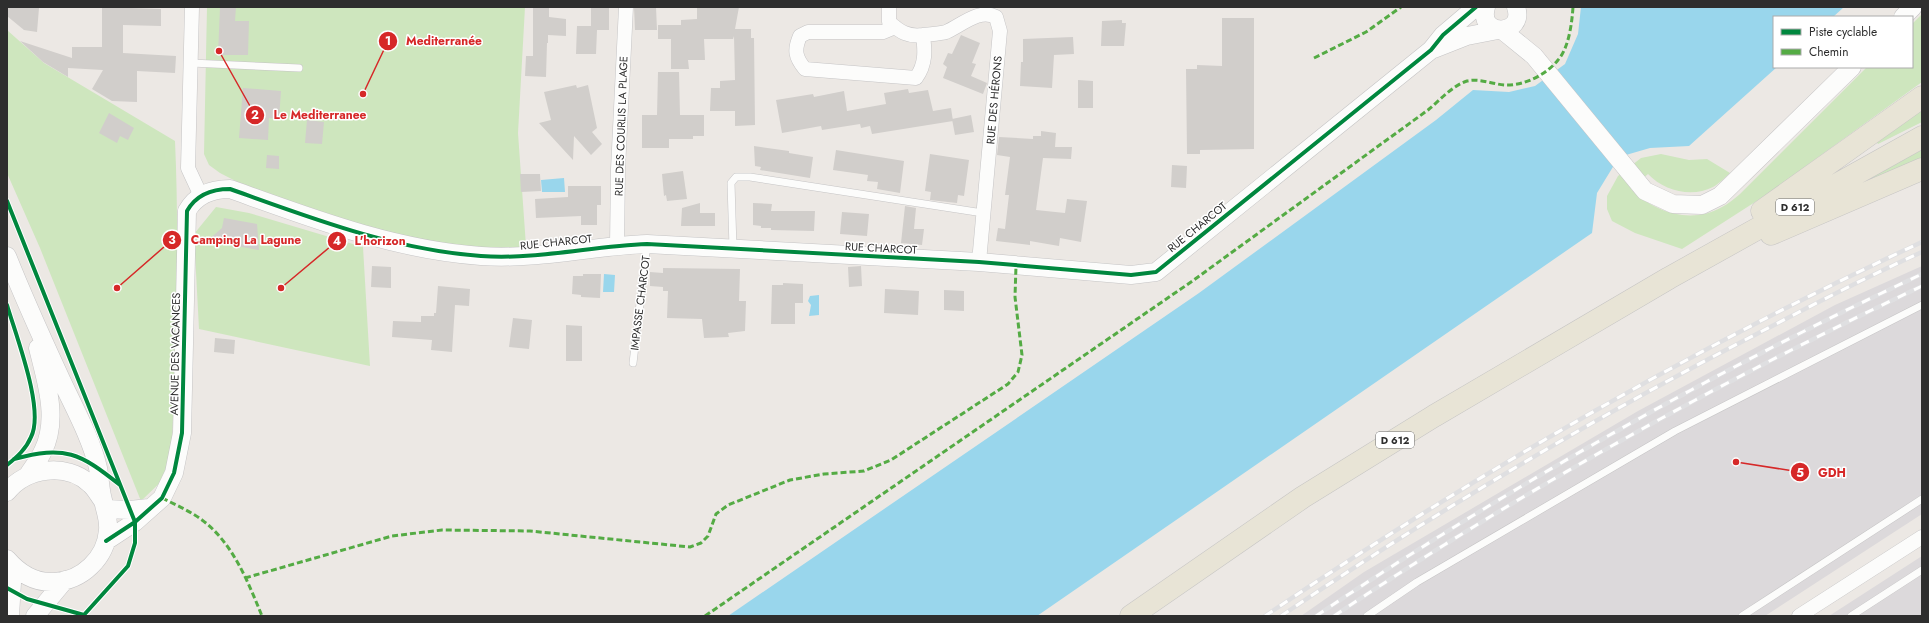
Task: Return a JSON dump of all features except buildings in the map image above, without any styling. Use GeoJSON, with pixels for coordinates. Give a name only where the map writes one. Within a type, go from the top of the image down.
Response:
{"type":"FeatureCollection","features":[{"type":"Feature","properties":{"kind":"main road"},"geometry":{"type":"LineString","coordinates":[[1669,278],[1922,97]]}},
{"type":"Feature","properties":{"kind":"main road","name":"D 612"},"geometry":{"type":"LineString","coordinates":[[1131,616],[1303,497],[1434,416],[1669,278],[1922,137]]}},
{"type":"Feature","properties":{"kind":"main road"},"geometry":{"type":"LineString","coordinates":[[1669,278],[1922,169]]}},
{"type":"Feature","properties":{"kind":"street"},"geometry":{"type":"LineString","coordinates":[[192,7],[188,168],[201,196]]}},
{"type":"Feature","properties":{"kind":"street","name":"RUE DES COURLIS LA PLAGE"},"geometry":{"type":"LineString","coordinates":[[617,245],[618,169],[626,7]]}},
{"type":"Feature","properties":{"kind":"street"},"geometry":{"type":"LineString","coordinates":[[889,7],[889,22],[895,27],[900,32],[918,36],[923,35],[925,53],[923,68],[916,78],[805,69],[798,61],[795,51],[798,40],[800,36],[808,32],[883,32],[895,27]]}},
{"type":"Feature","properties":{"kind":"street","name":"RUE CHARCOT"},"geometry":{"type":"LineString","coordinates":[[201,196],[217,189],[230,189],[305,216],[370,236],[424,248],[481,256],[526,256],[617,245],[647,244],[979,262],[1131,275],[1156,272],[1431,50],[1443,35],[1476,7]]}},
{"type":"Feature","properties":{"kind":"street"},"geometry":{"type":"LineString","coordinates":[[1486,7],[1485,16],[1489,25],[1500,30],[1538,61],[1645,191],[1673,204],[1702,205],[1720,196],[1851,68]]}},
{"type":"Feature","properties":{"kind":"street"},"geometry":{"type":"LineString","coordinates":[[1903,16],[1913,7]]}},
{"type":"Feature","properties":{"kind":"street"},"geometry":{"type":"LineString","coordinates":[[1500,30],[1506,29],[1514,24],[1517,10]]}},
{"type":"Feature","properties":{"kind":"street"},"geometry":{"type":"LineString","coordinates":[[1517,10],[1538,61]]}},
{"type":"Feature","properties":{"kind":"street","name":"RUE DES HÉRONS"},"geometry":{"type":"LineString","coordinates":[[923,35],[944,32],[980,14],[989,13],[996,17],[1000,31],[979,262]]}},
{"type":"Feature","properties":{"kind":"street","name":"RUE CHARCOT"},"geometry":{"type":"LineString","coordinates":[[1431,50],[1467,36],[1500,30]]}},
{"type":"Feature","properties":{"kind":"street","name":"AVENUE DES VACANCES"},"geometry":{"type":"LineString","coordinates":[[106,541],[135,522],[162,498],[174,473],[182,433],[187,211],[201,196]]}},
{"type":"Feature","properties":{"kind":"street"},"geometry":{"type":"LineString","coordinates":[[7,256],[31,315],[75,409],[90,445],[98,467],[108,520],[106,541],[95,562],[86,570],[65,580],[54,582],[31,578],[10,562]]}},
{"type":"Feature","properties":{"kind":"street"},"geometry":{"type":"LineString","coordinates":[[28,475],[43,452],[47,441],[50,421],[48,394],[31,315]]}},
{"type":"Feature","properties":{"kind":"street"},"geometry":{"type":"LineString","coordinates":[[7,492],[19,480],[28,475],[49,470],[71,473],[90,484],[104,505],[130,510],[149,508]]}},
{"type":"Feature","properties":{"kind":"street"},"geometry":{"type":"LineString","coordinates":[[1799,616],[1922,537]]}},
{"type":"Feature","properties":{"kind":"street"},"geometry":{"type":"LineString","coordinates":[[10,562],[10,616]]}},
{"type":"Feature","properties":{"kind":"street"},"geometry":{"type":"LineString","coordinates":[[35,616],[43,604],[65,580]]}},
{"type":"Feature","properties":{"kind":"lane"},"geometry":{"type":"LineString","coordinates":[[191,63],[299,68]]}},
{"type":"Feature","properties":{"kind":"lane"},"geometry":{"type":"LineString","coordinates":[[733,248],[731,183],[736,177],[750,176],[983,213]]}},
{"type":"Feature","properties":{"kind":"lane","name":"IMPASSE CHARCOT"},"geometry":{"type":"LineString","coordinates":[[633,363],[647,244]]}},
{"type":"Feature","properties":{"kind":"lane"},"geometry":{"type":"LineString","coordinates":[[1367,616],[1417,582],[1675,431],[1922,305]]}},
{"type":"Feature","properties":{"kind":"lane"},"geometry":{"type":"LineString","coordinates":[[1742,616],[1922,500]]}},
{"type":"Feature","properties":{"kind":"lane"},"geometry":{"type":"LineString","coordinates":[[1851,616],[1922,570]]}},
{"type":"Feature","properties":{"kind":"shaded area"},"geometry":{"type":"Polygon","coordinates":[[[1922,266],[1922,514],[1765,616],[1301,616],[1364,572],[1638,411],[1835,305],[1922,266]]]}},
{"type":"Feature","properties":{"kind":"shaded area"},"geometry":{"type":"Polygon","coordinates":[[[1922,556],[1922,616],[1829,616],[1922,556]]]}},
{"type":"Feature","properties":{"kind":"green space"},"geometry":{"type":"Polygon","coordinates":[[[207,7],[525,7],[518,133],[526,246],[496,250],[399,237],[255,191],[220,173],[209,165],[204,154],[207,7]]]}},
{"type":"Feature","properties":{"kind":"green space"},"geometry":{"type":"Polygon","coordinates":[[[1922,14],[1922,82],[1766,195],[1682,249],[1635,233],[1612,221],[1607,209],[1607,196],[1618,176],[1641,158],[1661,154],[1689,160],[1707,159],[1730,173],[1713,187],[1696,192],[1679,191],[1662,185],[1648,174],[1631,189],[1640,197],[1662,210],[1686,215],[1698,215],[1722,207],[1740,194],[1866,68],[1913,68],[1913,23],[1922,14]]]}},
{"type":"Feature","properties":{"kind":"green space"},"geometry":{"type":"Polygon","coordinates":[[[7,30],[44,63],[175,141],[177,265],[171,472],[141,501],[40,248],[7,173],[7,30]]]}},
{"type":"Feature","properties":{"kind":"green space"},"geometry":{"type":"Polygon","coordinates":[[[1922,103],[1922,122],[1878,144],[1873,137],[1922,103]]]}},
{"type":"Feature","properties":{"kind":"green space"},"geometry":{"type":"Polygon","coordinates":[[[1922,150],[1922,164],[1858,192],[1853,184],[1922,150]]]}},
{"type":"Feature","properties":{"kind":"green space"},"geometry":{"type":"Polygon","coordinates":[[[216,207],[249,213],[363,247],[370,366],[199,329],[194,234],[216,207]]]}},
{"type":"Feature","properties":{"kind":"water"},"geometry":{"type":"Polygon","coordinates":[[[1581,7],[1844,7],[1834,16],[1773,16],[1773,68],[1776,68],[1689,146],[1650,148],[1619,157],[1597,193],[1592,233],[1037,616],[728,616],[1199,293],[1436,120],[1473,90],[1509,92],[1535,86],[1565,64],[1578,34],[1581,7]]]}},
{"type":"Feature","properties":{"kind":"water"},"geometry":{"type":"Polygon","coordinates":[[[564,178],[565,192],[542,192],[541,180],[564,178]]]}},
{"type":"Feature","properties":{"kind":"water"},"geometry":{"type":"Polygon","coordinates":[[[604,274],[615,275],[614,292],[603,292],[604,274]]]}},
{"type":"Feature","properties":{"kind":"water"},"geometry":{"type":"Polygon","coordinates":[[[819,295],[819,315],[809,316],[811,305],[808,301],[810,296],[819,295]]]}},
{"type":"Feature","properties":{"kind":"railway"},"geometry":{"type":"LineString","coordinates":[[1265,616],[1424,513],[1586,416],[1752,325],[1922,242]]}},
{"type":"Feature","properties":{"kind":"railway"},"geometry":{"type":"LineString","coordinates":[[1281,616],[1401,537],[1586,426],[1712,357],[1812,305],[1922,252]]}},
{"type":"Feature","properties":{"kind":"railway"},"geometry":{"type":"LineString","coordinates":[[1316,616],[1463,522],[1613,433],[1766,351],[1922,274]]}},
{"type":"Feature","properties":{"kind":"railway"},"geometry":{"type":"LineString","coordinates":[[1334,616],[1476,525],[1622,440],[1771,360],[1922,286]]}},
{"type":"Feature","properties":{"kind":"marked path"},"geometry":{"type":"LineString","coordinates":[[1314,58],[1366,32],[1401,7]]}},
{"type":"Feature","properties":{"kind":"marked path"},"geometry":{"type":"LineString","coordinates":[[705,616],[1191,282],[1428,110],[1457,86],[1472,80],[1502,85],[1521,83],[1536,78],[1548,70],[1558,60],[1565,49],[1571,27],[1573,7]]}},
{"type":"Feature","properties":{"kind":"marked path"},"geometry":{"type":"LineString","coordinates":[[245,578],[392,536],[442,530],[530,531],[690,547],[701,543],[708,536],[716,514],[728,505],[790,480],[824,474],[864,471],[891,460],[1008,384],[1018,372],[1022,355],[1015,297],[1016,266]]}},
{"type":"Feature","properties":{"kind":"marked path"},"geometry":{"type":"LineString","coordinates":[[162,498],[183,508],[213,529],[231,552],[238,564],[262,616]]}},
{"type":"Feature","properties":{"kind":"cycle path"},"geometry":{"type":"LineString","coordinates":[[106,541],[135,522],[162,498],[174,473],[182,433],[187,211],[195,201],[205,194],[217,190],[230,189],[291,211],[385,240],[449,253],[481,256],[522,256],[647,244],[979,262],[1131,275],[1156,272],[1431,50],[1443,35],[1476,7]]}},
{"type":"Feature","properties":{"kind":"cycle path"},"geometry":{"type":"LineString","coordinates":[[7,201],[135,522],[135,543],[128,566],[83,616]]}},
{"type":"Feature","properties":{"kind":"cycle path"},"geometry":{"type":"LineString","coordinates":[[7,305],[28,372],[34,409],[34,425],[31,437],[27,445],[7,465]]}},
{"type":"Feature","properties":{"kind":"cycle path"},"geometry":{"type":"LineString","coordinates":[[14,459],[46,453],[71,455],[94,465],[120,485]]}},
{"type":"Feature","properties":{"kind":"cycle path"},"geometry":{"type":"LineString","coordinates":[[7,588],[27,599],[84,615]]}},
{"type":"Feature","properties":{"kind":"place","name":"Le Mediterranee"},"geometry":{"type":"Point","coordinates":[219,51]}},
{"type":"Feature","properties":{"kind":"place","name":"Mediterranée"},"geometry":{"type":"Point","coordinates":[363,94]}},
{"type":"Feature","properties":{"kind":"place","name":"Camping La Lagune"},"geometry":{"type":"Point","coordinates":[117,288]}},
{"type":"Feature","properties":{"kind":"place","name":"L'horizon"},"geometry":{"type":"Point","coordinates":[281,288]}},
{"type":"Feature","properties":{"kind":"place","name":"GDH"},"geometry":{"type":"Point","coordinates":[1736,462]}}]}
